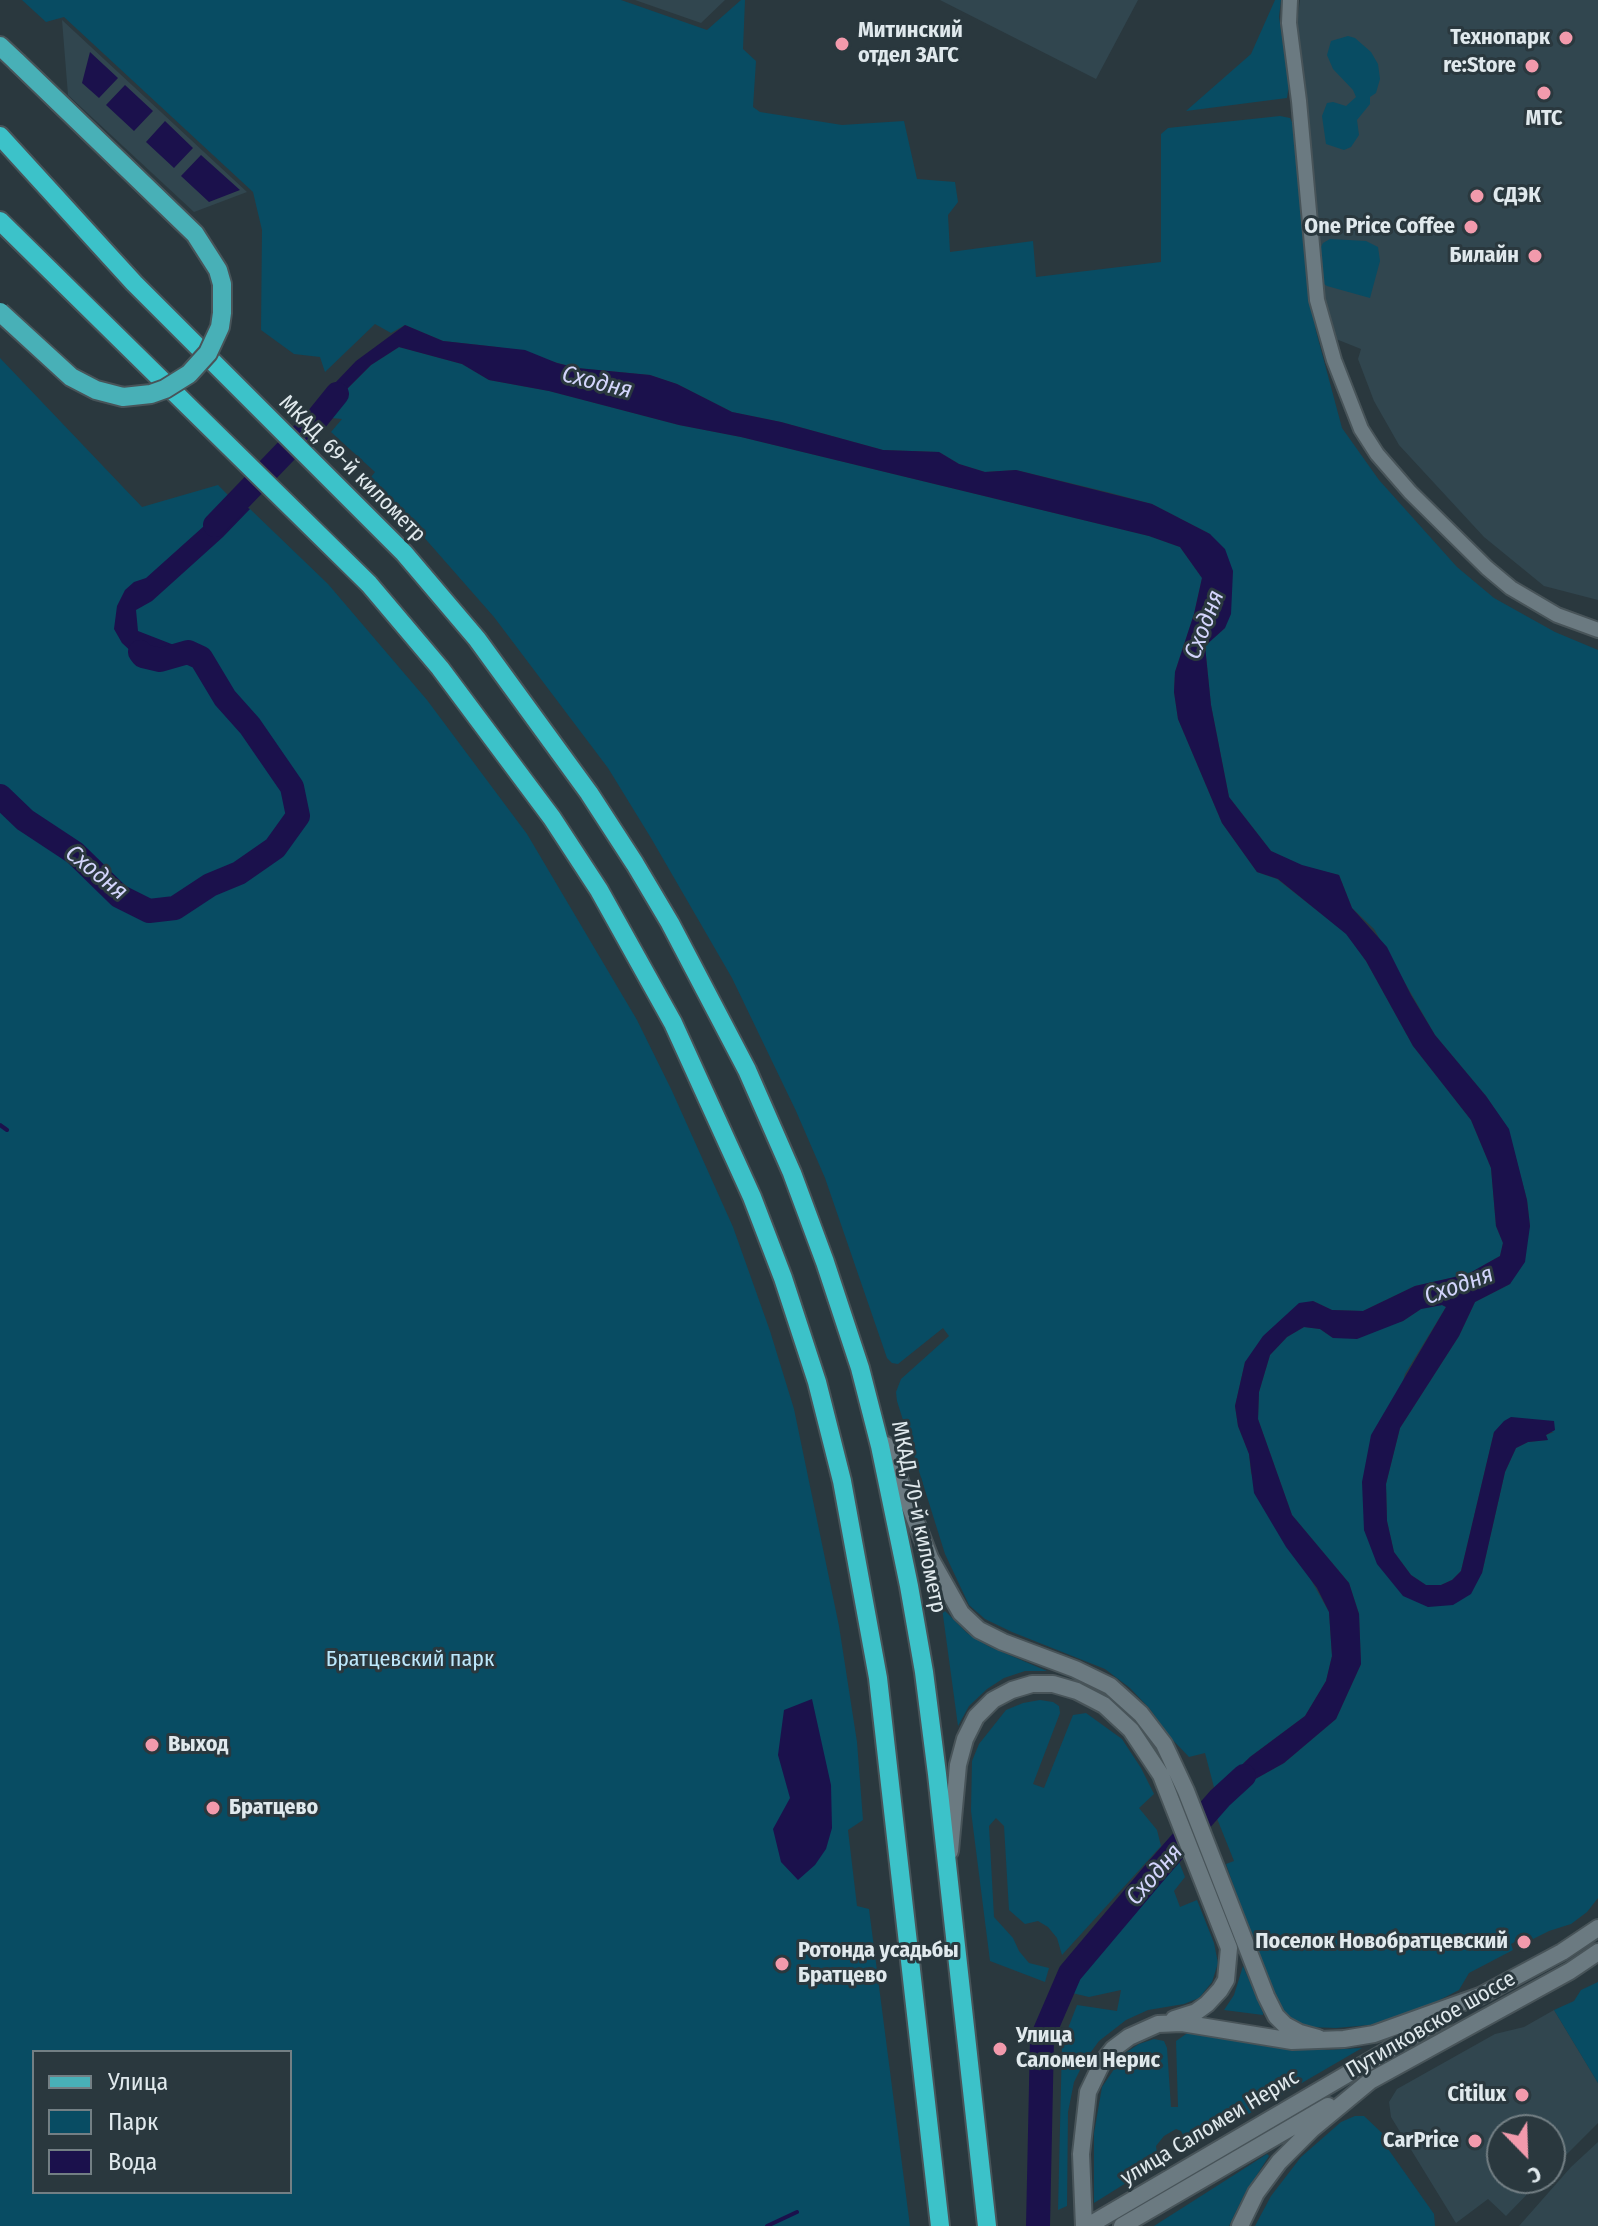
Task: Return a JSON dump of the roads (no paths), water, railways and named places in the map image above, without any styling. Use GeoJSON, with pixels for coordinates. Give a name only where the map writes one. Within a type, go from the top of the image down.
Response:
{"type":"FeatureCollection","features":[{"type":"Feature","properties":{"kind":"highway","name":"МКАД, 69-й километр"},"geometry":{"type":"LineString","coordinates":[[0,136],[134,283],[404,553],[477,639],[589,793],[635,864]]}},
{"type":"Feature","properties":{"kind":"highway"},"geometry":{"type":"LineString","coordinates":[[0,221],[369,584],[440,668],[552,818],[599,890],[673,1023],[752,1197],[783,1278],[817,1382],[842,1481],[878,1678],[940,2226]]}},
{"type":"Feature","properties":{"kind":"highway","name":"МКАД, 70-й километр"},"geometry":{"type":"LineString","coordinates":[[635,864],[692,963],[747,1070],[792,1173],[825,1262],[868,1398],[909,1586],[924,1672],[987,2226]]}},
{"type":"Feature","properties":{"kind":"main road"},"geometry":{"type":"LineString","coordinates":[[0,46],[195,234],[218,270],[222,284],[222,313],[220,327],[208,353],[189,374],[151,394],[123,397],[96,390],[71,377],[0,312]]}},
{"type":"Feature","properties":{"kind":"main road"},"geometry":{"type":"LineString","coordinates":[[0,129],[32,174]]}},
{"type":"Feature","properties":{"kind":"main road"},"geometry":{"type":"LineString","coordinates":[[868,1398],[930,1558],[961,1613],[979,1630],[1003,1642],[1075,1669],[1110,1686],[1141,1714],[1164,1744],[1186,1791],[1276,2016],[1300,2033],[1318,2038]]}},
{"type":"Feature","properties":{"kind":"main road"},"geometry":{"type":"LineString","coordinates":[[948,1876],[958,1765],[965,1739],[976,1717],[993,1700],[1032,1684],[1053,1684],[1077,1691],[1104,1705],[1131,1730],[1149,1755],[1174,1805],[1229,1948],[1226,1980],[1207,2004],[1196,2012],[1158,2024]]}},
{"type":"Feature","properties":{"kind":"main road","name":"Путилковское шоссе"},"geometry":{"type":"LineString","coordinates":[[1086,2226],[1081,2154],[1084,2113],[1091,2084],[1102,2063],[1113,2049],[1129,2037],[1158,2024],[1204,2026],[1292,2041],[1344,2039],[1374,2034],[1480,1996],[1562,1952],[1598,1928]]}},
{"type":"Feature","properties":{"kind":"main road","name":"Путилковское шоссе"},"geometry":{"type":"LineString","coordinates":[[1240,2226],[1256,2193],[1279,2162],[1312,2129],[1370,2081],[1570,1971],[1598,1952]]}},
{"type":"Feature","properties":{"kind":"main road","name":"улица Саломеи Нерис"},"geometry":{"type":"LineString","coordinates":[[1122,2226],[1192,2175],[1480,1996]]}},
{"type":"Feature","properties":{"kind":"main road","name":"улица Саломеи Нерис"},"geometry":{"type":"LineString","coordinates":[[1086,2226],[1192,2175],[1370,2081]]}},
{"type":"Feature","properties":{"kind":"street"},"geometry":{"type":"LineString","coordinates":[[1290,0],[1289,23],[1317,300],[1334,360],[1361,429],[1377,454],[1410,492],[1487,568],[1511,588],[1557,615],[1598,630]]}},
{"type":"Feature","properties":{"kind":"street"},"geometry":{"type":"LineString","coordinates":[[1570,1971],[1598,1962]]}},
{"type":"Feature","properties":{"kind":"water"},"geometry":{"type":"Polygon","coordinates":[[[90,52],[118,78],[99,98],[82,83],[90,52]]]}},
{"type":"Feature","properties":{"kind":"water"},"geometry":{"type":"Polygon","coordinates":[[[125,85],[153,111],[134,131],[106,105],[125,85]]]}},
{"type":"Feature","properties":{"kind":"water"},"geometry":{"type":"Polygon","coordinates":[[[165,121],[193,148],[174,168],[146,142],[165,121]]]}},
{"type":"Feature","properties":{"kind":"water"},"geometry":{"type":"Polygon","coordinates":[[[201,155],[240,190],[209,202],[181,176],[201,155]]]}},
{"type":"Feature","properties":{"kind":"water"},"geometry":{"type":"Polygon","coordinates":[[[405,325],[443,341],[525,350],[577,368],[650,375],[677,384],[732,412],[883,450],[939,452],[959,464],[985,472],[1016,470],[1152,504],[1210,534],[1225,549],[1233,571],[1231,614],[1225,628],[1205,646],[1211,705],[1229,797],[1271,851],[1302,865],[1339,875],[1352,908],[1387,947],[1435,1035],[1509,1129],[1527,1200],[1530,1226],[1525,1262],[1510,1284],[1475,1302],[1459,1336],[1400,1428],[1386,1484],[1387,1521],[1394,1552],[1411,1575],[1426,1585],[1441,1585],[1461,1571],[1494,1432],[1504,1421],[1511,1417],[1554,1421],[1555,1430],[1546,1435],[1548,1440],[1528,1442],[1516,1448],[1505,1472],[1482,1573],[1471,1594],[1453,1605],[1428,1607],[1403,1596],[1377,1564],[1364,1530],[1362,1482],[1371,1435],[1446,1307],[1421,1309],[1403,1321],[1357,1339],[1333,1338],[1320,1329],[1304,1327],[1287,1337],[1270,1355],[1259,1392],[1258,1419],[1292,1515],[1349,1583],[1359,1614],[1361,1664],[1336,1719],[1284,1763],[1250,1782],[1226,1807],[1215,1791],[1250,1757],[1305,1716],[1326,1681],[1332,1656],[1329,1612],[1317,1588],[1286,1547],[1254,1493],[1249,1454],[1238,1426],[1235,1406],[1245,1362],[1263,1336],[1299,1303],[1313,1301],[1332,1310],[1363,1311],[1415,1286],[1468,1274],[1500,1256],[1503,1243],[1496,1226],[1491,1168],[1471,1120],[1413,1046],[1366,961],[1346,934],[1278,879],[1257,872],[1222,823],[1178,719],[1174,692],[1175,672],[1202,578],[1180,547],[1149,536],[741,437],[679,425],[549,391],[489,380],[462,364],[399,347],[371,365],[341,395],[322,424],[316,420],[311,415],[335,383],[356,361],[405,325]]]}},
{"type":"Feature","properties":{"kind":"water"},"geometry":{"type":"Polygon","coordinates":[[[233,500],[250,509],[152,601],[136,610],[138,631],[174,645],[167,665],[136,656],[122,643],[114,629],[117,606],[125,590],[134,582],[146,578],[233,500]]]}},
{"type":"Feature","properties":{"kind":"water"},"geometry":{"type":"Polygon","coordinates":[[[812,1699],[831,1785],[832,1828],[826,1849],[815,1865],[798,1880],[781,1862],[773,1829],[790,1798],[778,1755],[784,1710],[812,1699]]]}},
{"type":"Feature","properties":{"kind":"waterway","name":"Сходня"},"geometry":{"type":"LineString","coordinates":[[215,525],[337,394]]}},
{"type":"Feature","properties":{"kind":"waterway","name":"Сходня"},"geometry":{"type":"LineString","coordinates":[[0,796],[25,820],[75,853],[119,896],[149,911],[175,908],[210,885],[239,873],[275,848],[298,816],[292,787],[250,726],[225,698],[201,658],[188,652],[160,660],[143,656],[140,652]]}},
{"type":"Feature","properties":{"kind":"waterway","name":"Сходня"},"geometry":{"type":"LineString","coordinates":[[0,806],[2,798]]}},
{"type":"Feature","properties":{"kind":"waterway"},"geometry":{"type":"LineString","coordinates":[[0,1125],[7,1130]]}},
{"type":"Feature","properties":{"kind":"waterway","name":"Сходня"},"geometry":{"type":"LineString","coordinates":[[1038,2226],[1042,2038],[1070,1973],[1220,1798],[1244,1776]]}},
{"type":"Feature","properties":{"kind":"waterway"},"geometry":{"type":"LineString","coordinates":[[767,2226],[797,2212]]}},
{"type":"Feature","properties":{"kind":"place","name":"Технопарк"},"geometry":{"type":"Point","coordinates":[1566,38]}},
{"type":"Feature","properties":{"kind":"place","name":"Митинский отдел ЗАГС"},"geometry":{"type":"Point","coordinates":[842,44]}},
{"type":"Feature","properties":{"kind":"place","name":"re:Store"},"geometry":{"type":"Point","coordinates":[1532,66]}},
{"type":"Feature","properties":{"kind":"place","name":"МТС"},"geometry":{"type":"Point","coordinates":[1544,93]}},
{"type":"Feature","properties":{"kind":"place","name":"СДЭК"},"geometry":{"type":"Point","coordinates":[1477,196]}},
{"type":"Feature","properties":{"kind":"place","name":"One Price Coffee"},"geometry":{"type":"Point","coordinates":[1471,227]}},
{"type":"Feature","properties":{"kind":"place","name":"Билайн"},"geometry":{"type":"Point","coordinates":[1535,256]}},
{"type":"Feature","properties":{"kind":"place","name":"Выход"},"geometry":{"type":"Point","coordinates":[152,1745]}},
{"type":"Feature","properties":{"kind":"place","name":"Братцево"},"geometry":{"type":"Point","coordinates":[213,1808]}},
{"type":"Feature","properties":{"kind":"place","name":"Поселок Новобратцевский"},"geometry":{"type":"Point","coordinates":[1524,1942]}},
{"type":"Feature","properties":{"kind":"place","name":"Ротонда усадьбы Братцево"},"geometry":{"type":"Point","coordinates":[782,1964]}},
{"type":"Feature","properties":{"kind":"place","name":"Улица Саломеи Нерис"},"geometry":{"type":"Point","coordinates":[1000,2049]}},
{"type":"Feature","properties":{"kind":"place","name":"Citilux"},"geometry":{"type":"Point","coordinates":[1522,2095]}},
{"type":"Feature","properties":{"kind":"place","name":"CarPrice"},"geometry":{"type":"Point","coordinates":[1475,2141]}},
{"type":"Feature","properties":{"kind":"park label","name":"Братцевский парк"},"geometry":{"type":"Point","coordinates":[410,1660]}}]}
